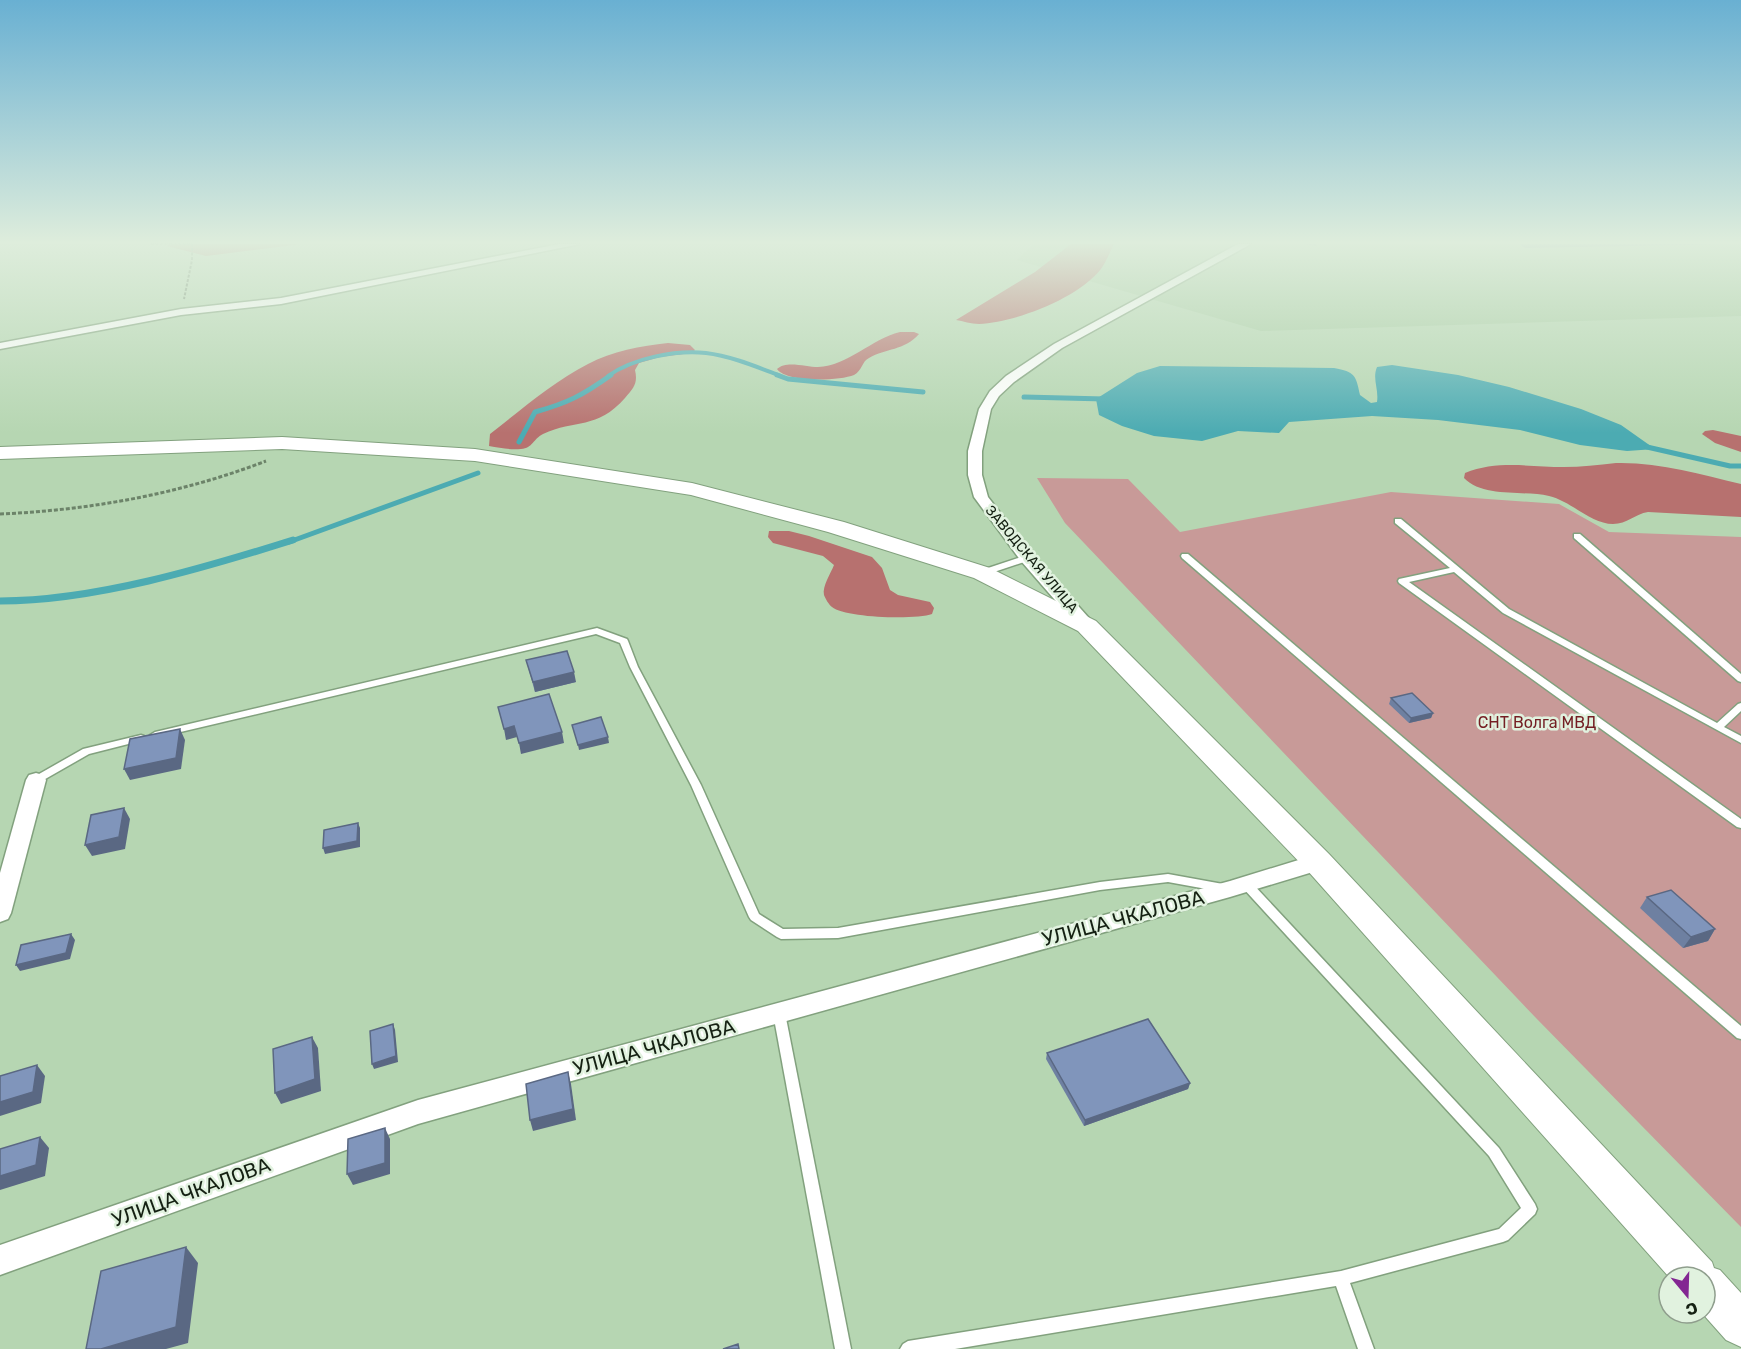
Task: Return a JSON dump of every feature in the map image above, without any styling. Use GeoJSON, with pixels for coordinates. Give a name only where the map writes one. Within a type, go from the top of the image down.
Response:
{"type":"FeatureCollection","features":[{"type":"Feature","properties":{"kind":"street"},"geometry":{"type":"LineString","coordinates":[[0,346],[181,312],[227,307]]}},
{"type":"Feature","properties":{"kind":"street","name":"ЗАВОДСКАЯ УЛИЦА"},"geometry":{"type":"LineString","coordinates":[[1088,626],[1027,558],[981,497],[975,475],[975,451],[985,409],[994,394],[1010,379],[1058,346],[1130,307]]}},
{"type":"Feature","properties":{"kind":"street"},"geometry":{"type":"LineString","coordinates":[[0,453],[282,443],[475,455],[692,489],[836,527],[982,573],[1088,626],[1318,862],[1686,1265]]}},
{"type":"Feature","properties":{"kind":"street"},"geometry":{"type":"LineString","coordinates":[[0,913],[36,780]]}},
{"type":"Feature","properties":{"kind":"street","name":"УЛИЦА ЧКАЛОВА"},"geometry":{"type":"LineString","coordinates":[[0,1260],[418,1112],[1318,862]]}},
{"type":"Feature","properties":{"kind":"street"},"geometry":{"type":"LineString","coordinates":[[1717,1299],[1741,1325]]}},
{"type":"Feature","properties":{"kind":"lane"},"geometry":{"type":"LineString","coordinates":[[1398,521],[1506,611],[1741,740]]}},
{"type":"Feature","properties":{"kind":"lane"},"geometry":{"type":"LineString","coordinates":[[1577,536],[1741,679]]}},
{"type":"Feature","properties":{"kind":"lane"},"geometry":{"type":"LineString","coordinates":[[1185,555],[1741,1034]]}},
{"type":"Feature","properties":{"kind":"lane"},"geometry":{"type":"LineString","coordinates":[[982,573],[1027,558]]}},
{"type":"Feature","properties":{"kind":"lane"},"geometry":{"type":"LineString","coordinates":[[1456,569],[1402,581],[1741,824]]}},
{"type":"Feature","properties":{"kind":"lane"},"geometry":{"type":"LineString","coordinates":[[36,780],[86,751],[597,631],[624,640],[634,667],[696,785],[755,917],[782,934],[838,933],[1100,885],[1168,878],[1238,886],[1494,1152],[1530,1209],[1503,1235],[1341,1278],[908,1349]]}},
{"type":"Feature","properties":{"kind":"lane"},"geometry":{"type":"LineString","coordinates":[[1718,727],[1741,706]]}},
{"type":"Feature","properties":{"kind":"lane"},"geometry":{"type":"LineString","coordinates":[[779,1013],[843,1349]]}},
{"type":"Feature","properties":{"kind":"lane"},"geometry":{"type":"LineString","coordinates":[[1341,1278],[1366,1349]]}},
{"type":"Feature","properties":{"kind":"path"},"geometry":{"type":"LineString","coordinates":[[181,312],[182,307]]}},
{"type":"Feature","properties":{"kind":"path"},"geometry":{"type":"LineString","coordinates":[[0,514],[114,502],[229,477],[270,460],[282,443]]}},
{"type":"Feature","properties":{"kind":"shaded area"},"geometry":{"type":"Polygon","coordinates":[[[977,307],[1045,307],[1028,314],[994,322],[976,324],[956,320],[977,307]]]}},
{"type":"Feature","properties":{"kind":"shaded area"},"geometry":{"type":"Polygon","coordinates":[[[1178,307],[1741,307],[1741,316],[1261,331],[1178,307]]]}},
{"type":"Feature","properties":{"kind":"shaded area"},"geometry":{"type":"Polygon","coordinates":[[[900,332],[919,334],[907,344],[867,359],[854,375],[814,380],[791,377],[777,369],[791,364],[818,367],[839,362],[889,335],[900,332]]]}},
{"type":"Feature","properties":{"kind":"shaded area"},"geometry":{"type":"Polygon","coordinates":[[[668,343],[690,345],[695,350],[692,353],[660,357],[639,363],[635,370],[636,382],[633,388],[615,408],[605,415],[555,429],[543,434],[525,448],[509,449],[489,446],[490,434],[575,371],[597,359],[617,352],[668,343]]]}},
{"type":"Feature","properties":{"kind":"shaded area"},"geometry":{"type":"Polygon","coordinates":[[[1713,430],[1741,436],[1741,452],[1715,443],[1702,434],[1713,430]]]}},
{"type":"Feature","properties":{"kind":"shaded area"},"geometry":{"type":"Polygon","coordinates":[[[1616,463],[1664,467],[1741,484],[1741,517],[1648,512],[1623,522],[1605,523],[1549,496],[1493,491],[1472,484],[1464,478],[1465,473],[1501,465],[1570,467],[1616,463]]]}},
{"type":"Feature","properties":{"kind":"shaded area"},"geometry":{"type":"Polygon","coordinates":[[[769,531],[789,531],[809,536],[872,557],[882,568],[890,590],[898,595],[930,602],[934,608],[932,614],[881,617],[839,611],[828,603],[824,595],[825,584],[834,565],[823,556],[773,543],[768,537],[769,531]]]}},
{"type":"Feature","properties":{"kind":"green space","name":"СНТ Волга МВД"},"geometry":{"type":"Polygon","coordinates":[[[1037,478],[1128,479],[1180,532],[1391,492],[1559,504],[1609,532],[1741,537],[1741,1227],[1536,1018],[1065,523],[1037,478]]]}},
{"type":"Feature","properties":{"kind":"water"},"geometry":{"type":"Polygon","coordinates":[[[1392,365],[1458,375],[1509,387],[1581,409],[1621,425],[1655,449],[1627,451],[1580,445],[1520,430],[1438,420],[1372,416],[1289,422],[1279,433],[1238,431],[1202,441],[1154,436],[1122,426],[1099,415],[1096,399],[1137,373],[1160,366],[1334,368],[1350,373],[1356,379],[1360,395],[1371,403],[1377,402],[1375,376],[1377,367],[1392,365]]]}},
{"type":"Feature","properties":{"kind":"building"},"geometry":{"type":"Polygon","coordinates":[[[567,651],[574,672],[533,682],[526,660],[567,651]]]}},
{"type":"Feature","properties":{"kind":"building"},"geometry":{"type":"Polygon","coordinates":[[[1412,693],[1433,713],[1411,718],[1391,698],[1412,693]]]}},
{"type":"Feature","properties":{"kind":"building"},"geometry":{"type":"Polygon","coordinates":[[[549,694],[562,732],[519,743],[514,726],[504,729],[498,707],[549,694]]]}},
{"type":"Feature","properties":{"kind":"building"},"geometry":{"type":"Polygon","coordinates":[[[601,717],[608,737],[578,745],[572,725],[601,717]]]}},
{"type":"Feature","properties":{"kind":"building"},"geometry":{"type":"Polygon","coordinates":[[[180,729],[176,758],[124,769],[130,739],[180,729]]]}},
{"type":"Feature","properties":{"kind":"building"},"geometry":{"type":"Polygon","coordinates":[[[124,808],[119,837],[85,845],[91,815],[124,808]]]}},
{"type":"Feature","properties":{"kind":"building"},"geometry":{"type":"Polygon","coordinates":[[[358,823],[357,841],[323,848],[324,830],[358,823]]]}},
{"type":"Feature","properties":{"kind":"building"},"geometry":{"type":"Polygon","coordinates":[[[1671,890],[1715,929],[1691,937],[1647,897],[1671,890]]]}},
{"type":"Feature","properties":{"kind":"building"},"geometry":{"type":"Polygon","coordinates":[[[71,934],[66,953],[16,965],[21,945],[71,934]]]}},
{"type":"Feature","properties":{"kind":"building"},"geometry":{"type":"Polygon","coordinates":[[[1148,1019],[1190,1083],[1085,1120],[1047,1053],[1148,1019]]]}},
{"type":"Feature","properties":{"kind":"building"},"geometry":{"type":"Polygon","coordinates":[[[393,1024],[396,1056],[372,1064],[370,1031],[393,1024]]]}},
{"type":"Feature","properties":{"kind":"building"},"geometry":{"type":"Polygon","coordinates":[[[312,1037],[315,1079],[275,1093],[273,1049],[312,1037]]]}},
{"type":"Feature","properties":{"kind":"building"},"geometry":{"type":"Polygon","coordinates":[[[37,1065],[33,1092],[0,1102],[0,1076],[37,1065]]]}},
{"type":"Feature","properties":{"kind":"building"},"geometry":{"type":"Polygon","coordinates":[[[568,1072],[573,1109],[530,1120],[526,1084],[568,1072]]]}},
{"type":"Feature","properties":{"kind":"building"},"geometry":{"type":"Polygon","coordinates":[[[385,1128],[385,1163],[347,1174],[348,1139],[385,1128]]]}},
{"type":"Feature","properties":{"kind":"building"},"geometry":{"type":"Polygon","coordinates":[[[40,1137],[36,1165],[0,1176],[0,1149],[40,1137]]]}},
{"type":"Feature","properties":{"kind":"building"},"geometry":{"type":"Polygon","coordinates":[[[186,1247],[176,1327],[101,1349],[86,1349],[101,1271],[186,1247]]]}},
{"type":"Feature","properties":{"kind":"building"},"geometry":{"type":"Polygon","coordinates":[[[738,1344],[739,1349],[723,1349],[738,1344]]]}},
{"type":"Feature","properties":{"kind":"waterway"},"geometry":{"type":"LineString","coordinates":[[608,376],[642,360],[668,354],[694,352],[744,362],[781,376]]}},
{"type":"Feature","properties":{"kind":"waterway"},"geometry":{"type":"LineString","coordinates":[[519,442],[535,412],[575,398],[611,375]]}},
{"type":"Feature","properties":{"kind":"waterway"},"geometry":{"type":"LineString","coordinates":[[777,375],[788,379],[923,392]]}},
{"type":"Feature","properties":{"kind":"waterway"},"geometry":{"type":"LineString","coordinates":[[1024,397],[1105,399]]}},
{"type":"Feature","properties":{"kind":"waterway"},"geometry":{"type":"LineString","coordinates":[[1647,447],[1730,466],[1741,466]]}},
{"type":"Feature","properties":{"kind":"waterway"},"geometry":{"type":"LineString","coordinates":[[289,542],[478,473]]}},
{"type":"Feature","properties":{"kind":"waterway"},"geometry":{"type":"LineString","coordinates":[[0,601],[36,600],[111,589],[186,572],[293,540]]}}]}
